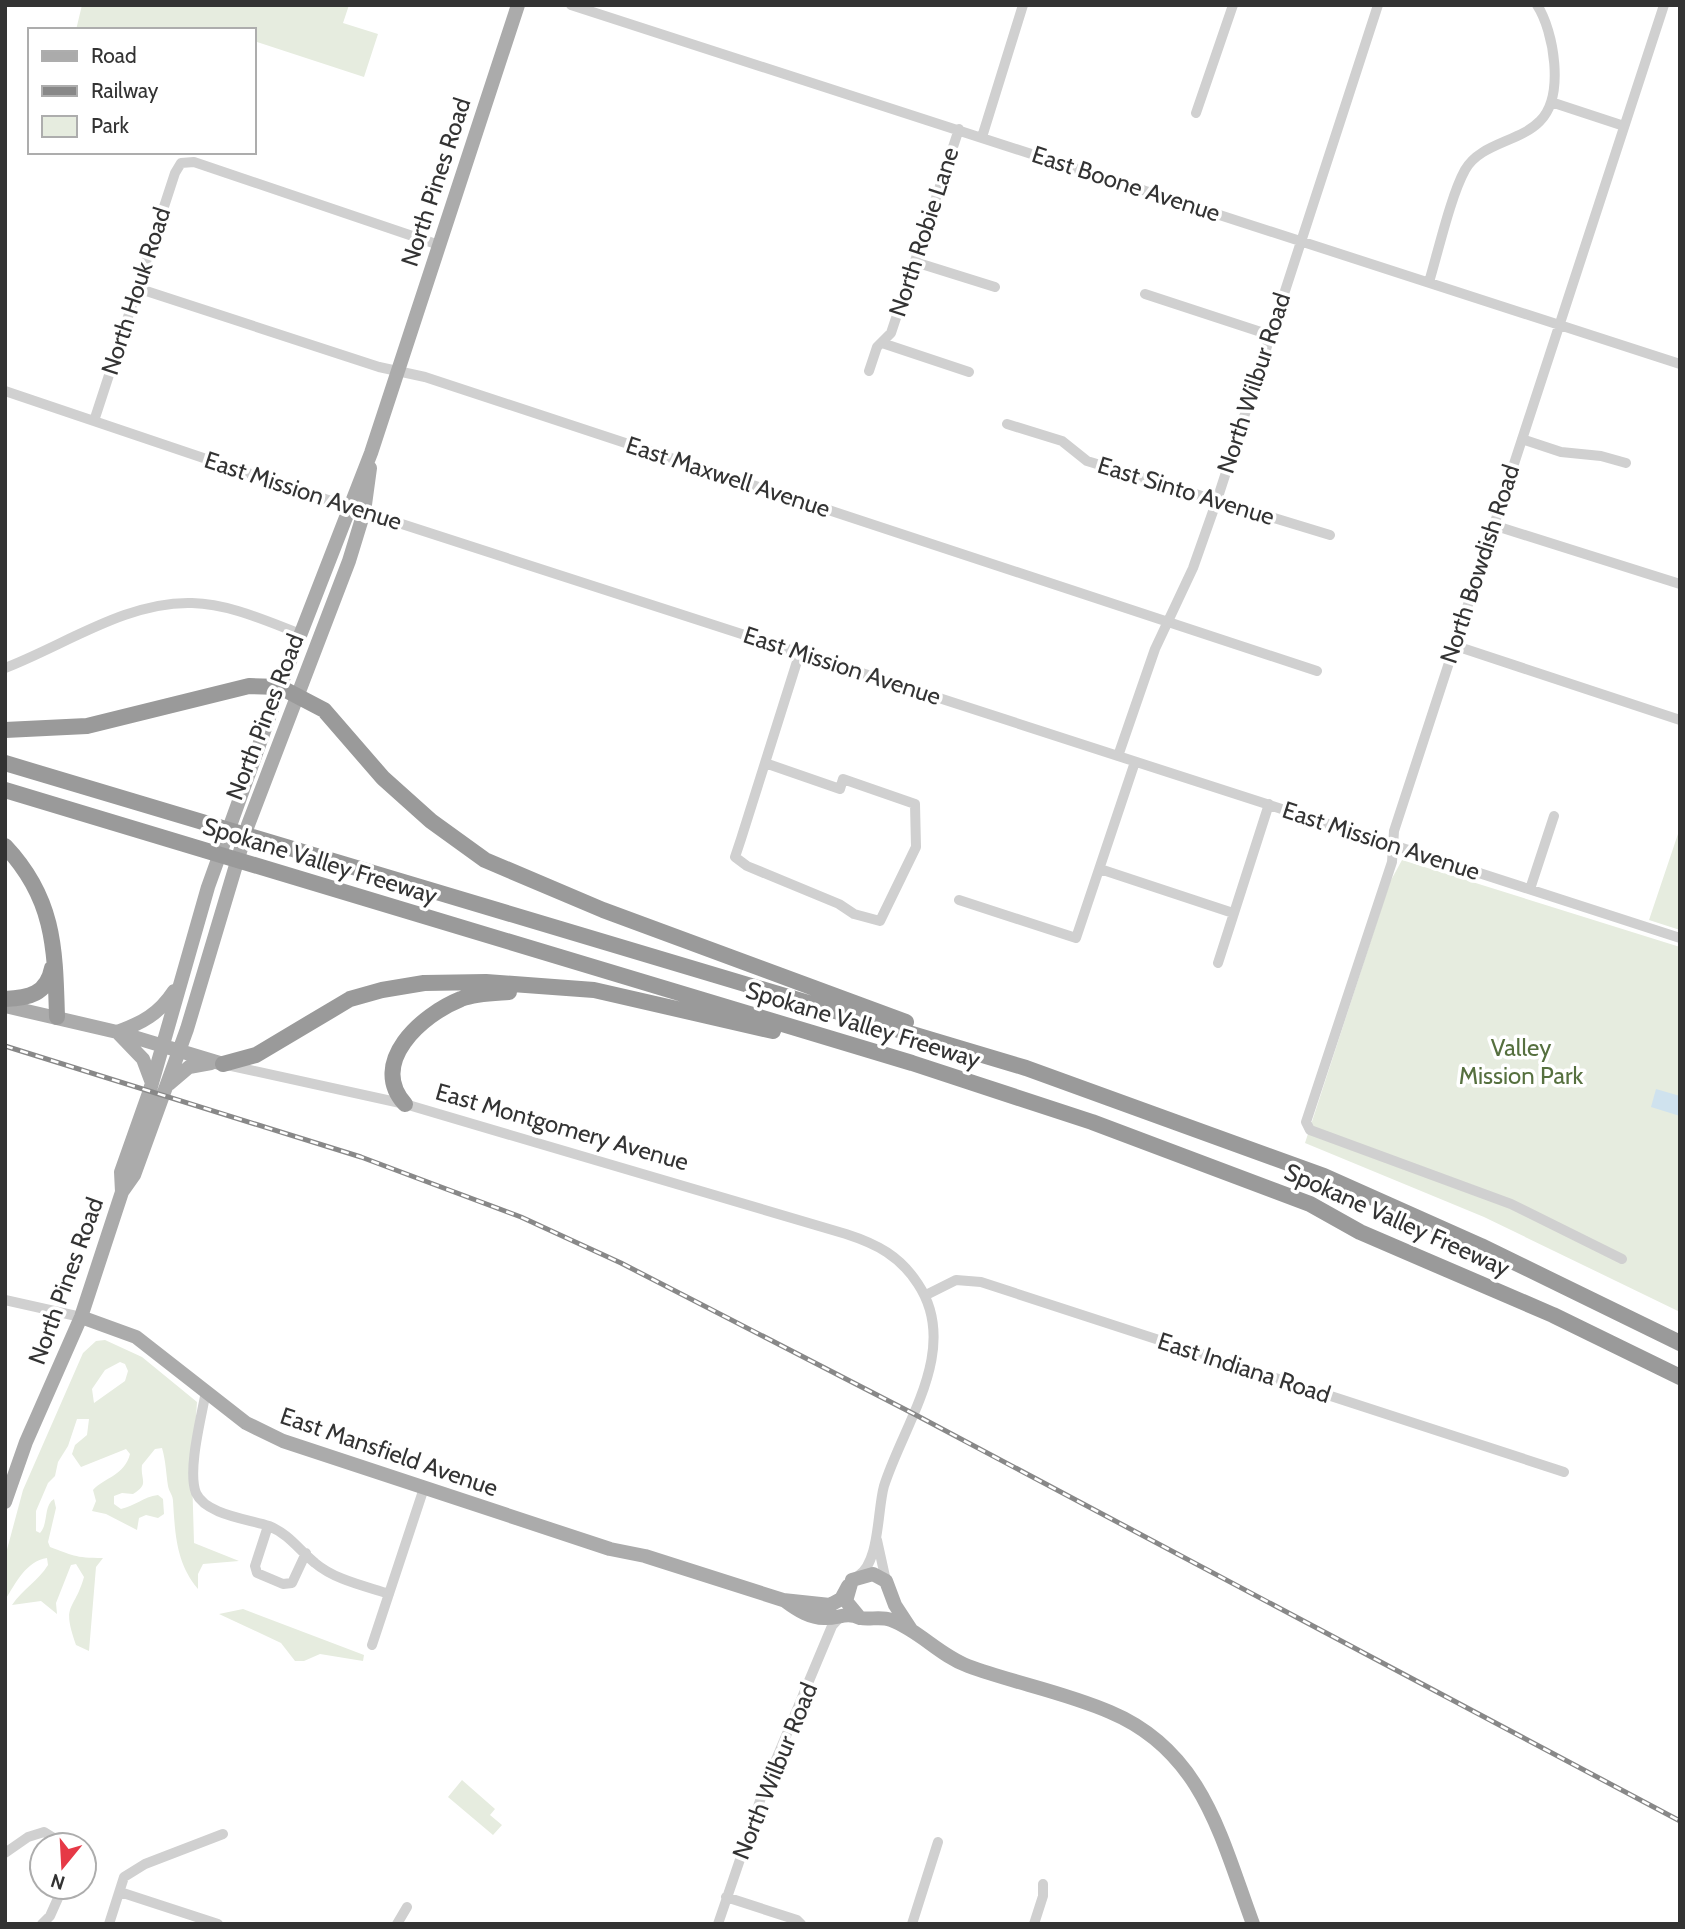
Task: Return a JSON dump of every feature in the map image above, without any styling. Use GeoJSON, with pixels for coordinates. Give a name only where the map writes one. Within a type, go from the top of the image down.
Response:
{"type":"FeatureCollection","features":[{"type":"Feature","properties":{"kind":"highway"},"geometry":{"type":"LineString","coordinates":[[5,730],[87,726],[249,686],[280,687],[324,710],[383,778],[431,821],[485,860],[603,910],[1026,1068]]}},
{"type":"Feature","properties":{"kind":"highway","name":"Spokane Valley Freeway"},"geometry":{"type":"LineString","coordinates":[[5,763],[1026,1068],[1324,1176],[1481,1246],[1680,1343]]}},
{"type":"Feature","properties":{"kind":"highway","name":"Spokane Valley Freeway"},"geometry":{"type":"LineString","coordinates":[[5,790],[912,1063],[1092,1122],[1310,1204],[1360,1232],[1553,1315],[1680,1377]]}},
{"type":"Feature","properties":{"kind":"highway"},"geometry":{"type":"LineString","coordinates":[[5,846],[21,862],[47,912],[55,955],[57,1017]]}},
{"type":"Feature","properties":{"kind":"highway"},"geometry":{"type":"LineString","coordinates":[[5,999],[32,996],[42,990],[50,978],[55,955]]}},
{"type":"Feature","properties":{"kind":"highway"},"geometry":{"type":"LineString","coordinates":[[223,1064],[256,1055],[350,999],[424,983],[486,982],[594,990],[912,1063]]}},
{"type":"Feature","properties":{"kind":"highway"},"geometry":{"type":"LineString","coordinates":[[405,1104],[393,1091],[392,1065],[409,1037],[446,1007],[479,995],[594,990]]}},
{"type":"Feature","properties":{"kind":"main road","name":"North Pines Road"},"geometry":{"type":"LineString","coordinates":[[158,1087],[163,1045],[231,817],[348,506],[372,453],[517,5]]}},
{"type":"Feature","properties":{"kind":"main road","name":"North Pines Road"},"geometry":{"type":"LineString","coordinates":[[5,1502],[26,1442],[81,1317],[122,1192],[121,1172],[158,1087],[180,1050],[248,825],[349,561],[364,512],[372,453]]}},
{"type":"Feature","properties":{"kind":"main road"},"geometry":{"type":"LineString","coordinates":[[181,980],[155,1014],[117,1032],[143,1059],[158,1087],[189,1066],[203,1063],[223,1064]]}},
{"type":"Feature","properties":{"kind":"main road","name":"East Montgomery Avenue"},"geometry":{"type":"LineString","coordinates":[[5,1006],[117,1032],[223,1064]]}},
{"type":"Feature","properties":{"kind":"main road","name":"East Mansfield Avenue"},"geometry":{"type":"LineString","coordinates":[[81,1317],[136,1337],[264,1434],[610,1549],[645,1556],[783,1600],[830,1605],[841,1599],[853,1581]]}},
{"type":"Feature","properties":{"kind":"main road"},"geometry":{"type":"LineString","coordinates":[[867,1618],[846,1601],[853,1581],[873,1574],[886,1581],[912,1631]]}},
{"type":"Feature","properties":{"kind":"main road"},"geometry":{"type":"LineString","coordinates":[[867,1618],[888,1610],[892,1595]]}},
{"type":"Feature","properties":{"kind":"main road","name":"East Mansfield Avenue"},"geometry":{"type":"LineString","coordinates":[[783,1600],[798,1611],[824,1619]]}},
{"type":"Feature","properties":{"kind":"main road"},"geometry":{"type":"LineString","coordinates":[[824,1619],[845,1614],[891,1620],[912,1631],[942,1655],[967,1666],[1108,1711],[1133,1723],[1163,1743],[1195,1781],[1210,1811],[1253,1924]]}},
{"type":"Feature","properties":{"kind":"street","name":"East Boone Avenue"},"geometry":{"type":"LineString","coordinates":[[571,5],[1680,364]]}},
{"type":"Feature","properties":{"kind":"street"},"geometry":{"type":"LineString","coordinates":[[982,136],[1023,5]]}},
{"type":"Feature","properties":{"kind":"street"},"geometry":{"type":"LineString","coordinates":[[1196,113],[1233,5]]}},
{"type":"Feature","properties":{"kind":"street","name":"North Wilbur Road"},"geometry":{"type":"LineString","coordinates":[[1118,756],[1155,649],[1193,568],[1217,500],[1378,5]]}},
{"type":"Feature","properties":{"kind":"street"},"geometry":{"type":"LineString","coordinates":[[1429,282],[1464,172],[1478,156],[1540,121],[1551,102],[1554,54],[1548,22],[1537,5]]}},
{"type":"Feature","properties":{"kind":"street","name":"North Bowdish Road"},"geometry":{"type":"LineString","coordinates":[[1622,1259],[1511,1204],[1310,1130],[1307,1125],[1310,1105],[1392,862],[1394,831],[1453,645],[1664,5]]}},
{"type":"Feature","properties":{"kind":"street"},"geometry":{"type":"LineString","coordinates":[[1551,102],[1624,126]]}},
{"type":"Feature","properties":{"kind":"street","name":"North Robie Lane"},"geometry":{"type":"LineString","coordinates":[[869,371],[882,343],[891,333],[959,129]]}},
{"type":"Feature","properties":{"kind":"street","name":"North Houk Road"},"geometry":{"type":"LineString","coordinates":[[94,421],[175,173],[181,163],[194,162],[439,245]]}},
{"type":"Feature","properties":{"kind":"street"},"geometry":{"type":"LineString","coordinates":[[915,262],[995,287]]}},
{"type":"Feature","properties":{"kind":"street","name":"East Maxwell Avenue"},"geometry":{"type":"LineString","coordinates":[[137,289],[398,371],[425,377],[1317,671]]}},
{"type":"Feature","properties":{"kind":"street"},"geometry":{"type":"LineString","coordinates":[[1145,294],[1270,335]]}},
{"type":"Feature","properties":{"kind":"street"},"geometry":{"type":"LineString","coordinates":[[882,343],[969,372]]}},
{"type":"Feature","properties":{"kind":"street","name":"East Mission Avenue"},"geometry":{"type":"LineString","coordinates":[[5,391],[364,512],[1680,938]]}},
{"type":"Feature","properties":{"kind":"street","name":"East Sinto Avenue"},"geometry":{"type":"LineString","coordinates":[[1007,424],[1062,442],[1087,461],[1330,535]]}},
{"type":"Feature","properties":{"kind":"street"},"geometry":{"type":"LineString","coordinates":[[1522,439],[1561,452],[1601,456],[1626,463]]}},
{"type":"Feature","properties":{"kind":"street"},"geometry":{"type":"LineString","coordinates":[[1493,525],[1680,584]]}},
{"type":"Feature","properties":{"kind":"street"},"geometry":{"type":"LineString","coordinates":[[5,668],[141,610],[169,603],[218,606],[301,634]]}},
{"type":"Feature","properties":{"kind":"street"},"geometry":{"type":"LineString","coordinates":[[1453,645],[1680,719]]}},
{"type":"Feature","properties":{"kind":"street"},"geometry":{"type":"LineString","coordinates":[[765,763],[840,789],[843,779],[915,804],[916,847],[880,920],[854,914],[839,904],[747,866],[735,857],[800,652]]}},
{"type":"Feature","properties":{"kind":"street"},"geometry":{"type":"LineString","coordinates":[[958,900],[1076,938],[1135,762]]}},
{"type":"Feature","properties":{"kind":"street"},"geometry":{"type":"LineString","coordinates":[[1218,963],[1269,804]]}},
{"type":"Feature","properties":{"kind":"street"},"geometry":{"type":"LineString","coordinates":[[1530,889],[1554,816]]}},
{"type":"Feature","properties":{"kind":"street"},"geometry":{"type":"LineString","coordinates":[[1100,869],[1233,913]]}},
{"type":"Feature","properties":{"kind":"street","name":"East Montgomery Avenue"},"geometry":{"type":"LineString","coordinates":[[223,1064],[405,1104],[876,1244],[905,1264],[926,1295]]}},
{"type":"Feature","properties":{"kind":"street","name":"East Indiana Road"},"geometry":{"type":"LineString","coordinates":[[926,1295],[956,1280],[981,1282],[1564,1472]]}},
{"type":"Feature","properties":{"kind":"street"},"geometry":{"type":"LineString","coordinates":[[853,1581],[871,1563],[884,1489],[914,1414],[933,1350],[934,1324],[926,1295]]}},
{"type":"Feature","properties":{"kind":"street","name":"East Mansfield Avenue"},"geometry":{"type":"LineString","coordinates":[[5,1300],[81,1317]]}},
{"type":"Feature","properties":{"kind":"street"},"geometry":{"type":"LineString","coordinates":[[206,1391],[196,1454],[196,1492],[203,1501],[223,1512],[268,1526],[290,1538],[333,1575],[389,1594]]}},
{"type":"Feature","properties":{"kind":"street"},"geometry":{"type":"LineString","coordinates":[[372,1645],[424,1488]]}},
{"type":"Feature","properties":{"kind":"street"},"geometry":{"type":"LineString","coordinates":[[268,1526],[255,1566],[257,1573],[283,1584],[292,1583],[306,1553]]}},
{"type":"Feature","properties":{"kind":"street"},"geometry":{"type":"LineString","coordinates":[[876,1537],[886,1581]]}},
{"type":"Feature","properties":{"kind":"street","name":"North Wilbur Road"},"geometry":{"type":"LineString","coordinates":[[718,1924],[765,1786],[835,1621],[845,1614]]}},
{"type":"Feature","properties":{"kind":"street"},"geometry":{"type":"LineString","coordinates":[[824,1619],[828,1638]]}},
{"type":"Feature","properties":{"kind":"street"},"geometry":{"type":"LineString","coordinates":[[109,1924],[124,1877],[145,1864],[223,1834]]}},
{"type":"Feature","properties":{"kind":"street"},"geometry":{"type":"LineString","coordinates":[[5,1853],[28,1836]]}},
{"type":"Feature","properties":{"kind":"street"},"geometry":{"type":"LineString","coordinates":[[912,1924],[938,1842]]}},
{"type":"Feature","properties":{"kind":"street"},"geometry":{"type":"LineString","coordinates":[[1034,1924],[1043,1896],[1043,1884]]}},
{"type":"Feature","properties":{"kind":"street"},"geometry":{"type":"LineString","coordinates":[[120,1892],[218,1924]]}},
{"type":"Feature","properties":{"kind":"street"},"geometry":{"type":"LineString","coordinates":[[726,1897],[797,1920],[801,1924]]}},
{"type":"Feature","properties":{"kind":"street"},"geometry":{"type":"LineString","coordinates":[[42,1924],[50,1916],[57,1901]]}},
{"type":"Feature","properties":{"kind":"street"},"geometry":{"type":"LineString","coordinates":[[397,1924],[407,1907]]}},
{"type":"Feature","properties":{"kind":"green space"},"geometry":{"type":"Polygon","coordinates":[[[82,5],[349,5],[343,23],[378,34],[364,77],[256,42],[256,28],[76,28],[82,5]]]}},
{"type":"Feature","properties":{"kind":"green space"},"geometry":{"type":"Polygon","coordinates":[[[1680,828],[1680,930],[1649,920],[1680,828]]]}},
{"type":"Feature","properties":{"kind":"green space","name":"Valley Mission Park"},"geometry":{"type":"Polygon","coordinates":[[[1402,860],[1680,947],[1680,1312],[1484,1217],[1305,1143],[1390,882],[1402,860]]]}},
{"type":"Feature","properties":{"kind":"green space"},"geometry":{"type":"Polygon","coordinates":[[[105,1340],[142,1357],[197,1402],[192,1474],[194,1543],[239,1561],[203,1564],[198,1574],[198,1589],[191,1579],[178,1547],[173,1499],[168,1486],[162,1448],[155,1449],[142,1465],[141,1487],[133,1494],[122,1493],[114,1496],[114,1504],[121,1509],[158,1495],[163,1499],[164,1514],[158,1518],[146,1515],[139,1518],[137,1530],[106,1514],[92,1511],[96,1501],[93,1490],[124,1467],[130,1454],[126,1449],[81,1467],[72,1454],[75,1445],[87,1435],[89,1419],[77,1419],[68,1446],[58,1462],[55,1476],[48,1483],[36,1511],[36,1531],[40,1533],[43,1529],[48,1506],[54,1499],[56,1508],[48,1542],[50,1547],[79,1557],[103,1558],[96,1567],[89,1651],[76,1645],[70,1622],[69,1614],[84,1577],[76,1564],[71,1565],[56,1603],[57,1614],[41,1601],[12,1605],[44,1571],[48,1565],[47,1558],[27,1568],[5,1600],[5,1557],[23,1490],[83,1353],[96,1341],[105,1340]],[[120,1362],[105,1370],[92,1389],[94,1403],[125,1381],[128,1371],[125,1364],[120,1362]]]}},
{"type":"Feature","properties":{"kind":"green space"},"geometry":{"type":"Polygon","coordinates":[[[243,1609],[364,1655],[363,1661],[320,1654],[304,1661],[295,1661],[281,1643],[219,1614],[243,1609]]]}},
{"type":"Feature","properties":{"kind":"green space"},"geometry":{"type":"Polygon","coordinates":[[[462,1780],[495,1809],[490,1815],[502,1825],[493,1835],[448,1797],[462,1780]]]}},
{"type":"Feature","properties":{"kind":"water"},"geometry":{"type":"Polygon","coordinates":[[[1656,1089],[1680,1096],[1680,1116],[1651,1107],[1656,1089]]]}},
{"type":"Feature","properties":{"kind":"railway"},"geometry":{"type":"LineString","coordinates":[[5,1046],[361,1157],[521,1217],[621,1263],[914,1414],[1680,1821]]}}]}
